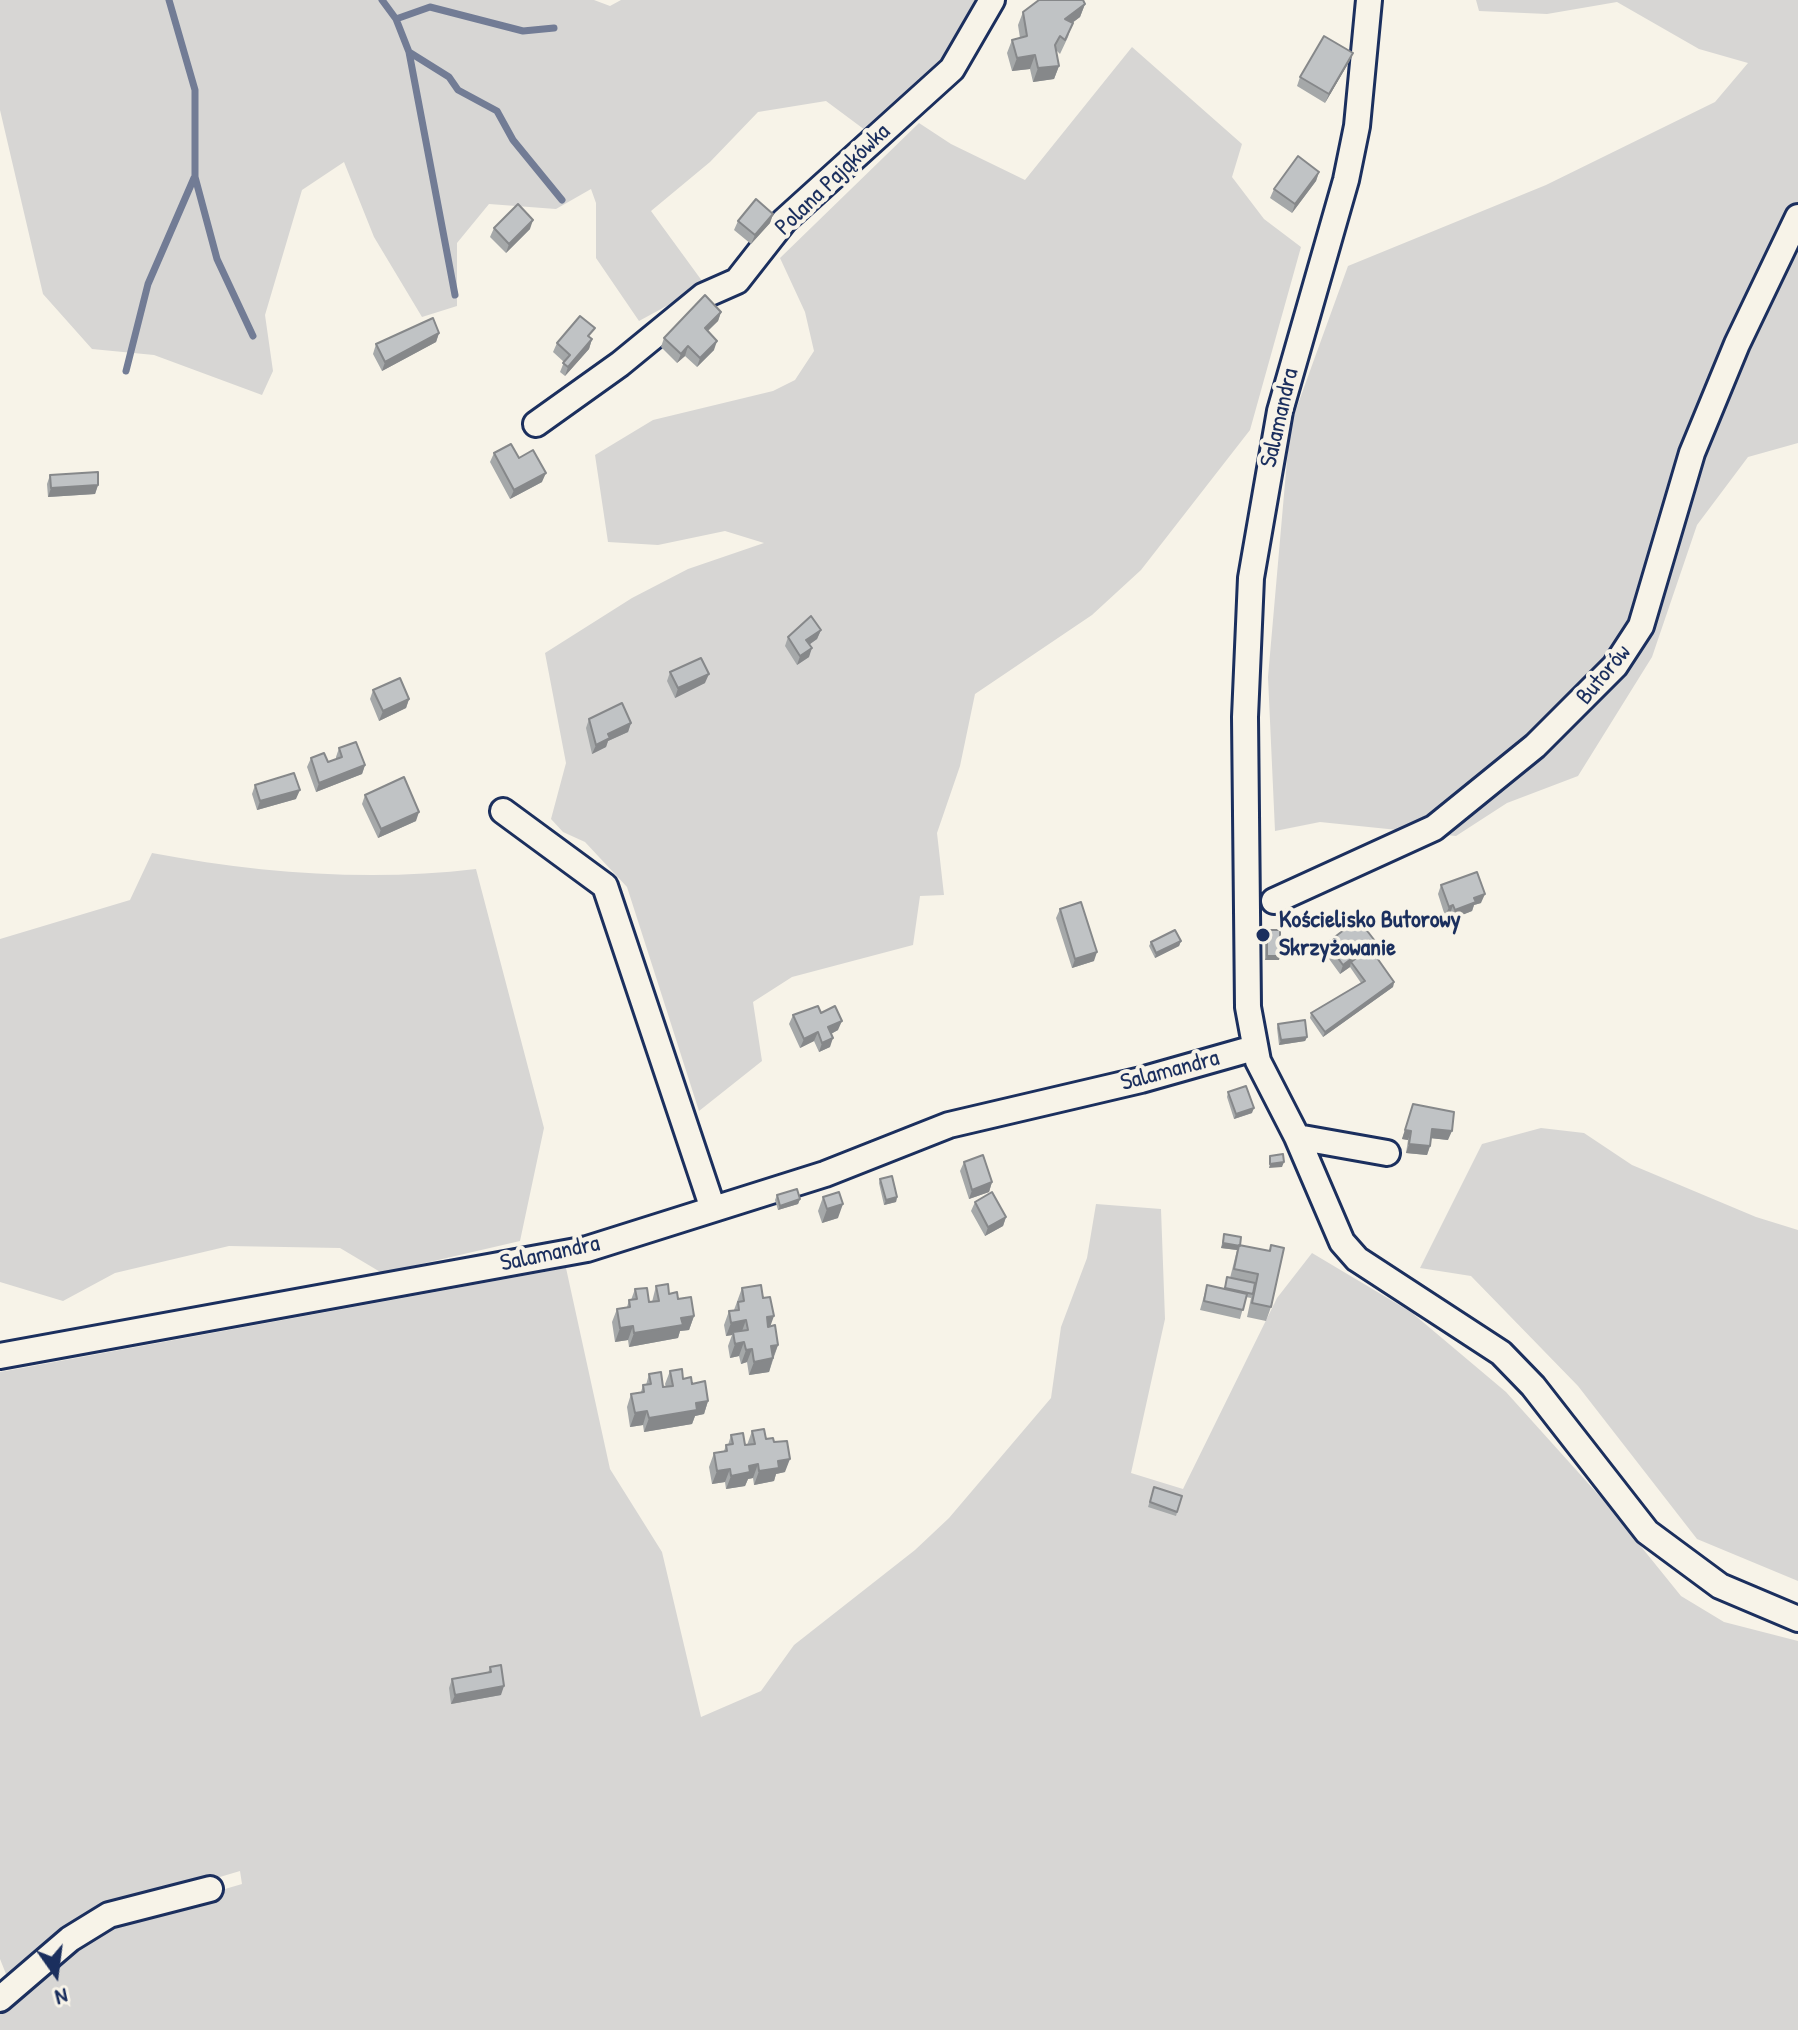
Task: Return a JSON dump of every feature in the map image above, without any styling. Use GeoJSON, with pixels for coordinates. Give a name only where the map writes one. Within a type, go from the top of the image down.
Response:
{"type":"FeatureCollection","features":[{"type":"Feature","properties":{"kind":"street","name":"Polana Pająkówka"},"geometry":{"type":"LineString","coordinates":[[536,424],[620,364],[703,296],[737,281],[784,221],[952,69],[992,0]]}},
{"type":"Feature","properties":{"kind":"street","name":"Salamandra"},"geometry":{"type":"LineString","coordinates":[[9,1354],[587,1249],[825,1174],[949,1125],[1141,1080],[1254,1048],[1248,1007],[1264,902],[1245,717],[1251,578],[1280,411],[1349,167],[1357,126],[1369,0]]}},
{"type":"Feature","properties":{"kind":"street","name":"Butorów"},"geometry":{"type":"LineString","coordinates":[[1264,902],[1434,828],[1535,746],[1615,666],[1641,626],[1692,453],[1737,344],[1798,217]]}},
{"type":"Feature","properties":{"kind":"street"},"geometry":{"type":"LineString","coordinates":[[503,811],[605,886],[713,1209]]}},
{"type":"Feature","properties":{"kind":"street"},"geometry":{"type":"LineString","coordinates":[[1254,1048],[1342,1242],[1357,1259],[1501,1353],[1533,1386],[1647,1532],[1720,1586],[1798,1619]]}},
{"type":"Feature","properties":{"kind":"street"},"geometry":{"type":"LineString","coordinates":[[1297,1137],[1387,1153]]}},
{"type":"Feature","properties":{"kind":"street"},"geometry":{"type":"LineString","coordinates":[[0,1336],[9,1354]]}},
{"type":"Feature","properties":{"kind":"street"},"geometry":{"type":"LineString","coordinates":[[0,1999],[70,1939],[109,1915],[210,1889]]}},
{"type":"Feature","properties":{"kind":"shaded area"},"geometry":{"type":"Polygon","coordinates":[[[0,0],[594,0],[610,6],[621,0],[981,0],[944,63],[865,130],[826,101],[758,112],[710,162],[651,211],[705,285],[639,321],[596,258],[596,203],[591,189],[556,209],[489,204],[457,243],[457,306],[422,317],[374,237],[344,162],[302,190],[265,315],[273,371],[262,395],[154,355],[92,349],[43,294],[0,110],[0,0]]]}},
{"type":"Feature","properties":{"kind":"shaded area"},"geometry":{"type":"Polygon","coordinates":[[[1476,0],[1798,0],[1798,443],[1748,457],[1697,525],[1652,657],[1578,776],[1507,803],[1456,836],[1320,822],[1275,831],[1268,677],[1290,426],[1348,266],[1546,185],[1715,102],[1748,63],[1699,49],[1617,2],[1547,14],[1479,11],[1476,0]]]}},
{"type":"Feature","properties":{"kind":"shaded area"},"geometry":{"type":"Polygon","coordinates":[[[1132,47],[1242,144],[1232,177],[1264,219],[1301,247],[1250,430],[1141,570],[1092,615],[975,694],[960,766],[937,833],[944,895],[920,896],[913,945],[792,977],[753,1002],[762,1061],[699,1111],[627,887],[585,842],[563,832],[551,819],[566,763],[545,653],[632,598],[688,569],[764,543],[725,531],[658,545],[608,542],[595,455],[653,420],[773,391],[795,380],[814,351],[805,312],[780,258],[919,123],[951,144],[1025,180],[1132,47]]]}},
{"type":"Feature","properties":{"kind":"shaded area"},"geometry":{"type":"Polygon","coordinates":[[[152,853],[232,866],[314,873],[395,875],[476,869],[544,1128],[520,1241],[382,1273],[340,1248],[229,1246],[115,1273],[63,1301],[0,1282],[0,939],[130,900],[152,853]]]}},
{"type":"Feature","properties":{"kind":"shaded area"},"geometry":{"type":"Polygon","coordinates":[[[1541,1128],[1584,1133],[1632,1165],[1756,1217],[1798,1230],[1798,1581],[1697,1539],[1578,1386],[1471,1276],[1420,1268],[1482,1144],[1541,1128]]]}},
{"type":"Feature","properties":{"kind":"shaded area"},"geometry":{"type":"Polygon","coordinates":[[[1096,1204],[1161,1209],[1165,1319],[1131,1473],[1183,1489],[1277,1298],[1312,1253],[1411,1312],[1506,1392],[1605,1502],[1681,1596],[1724,1622],[1798,1641],[1798,2030],[0,2030],[0,2006],[106,1924],[242,1884],[240,1871],[99,1913],[8,1979],[0,1959],[0,1372],[566,1268],[610,1469],[662,1552],[701,1717],[761,1691],[794,1645],[915,1550],[949,1518],[1051,1398],[1061,1327],[1087,1258],[1096,1204]]]}},
{"type":"Feature","properties":{"kind":"building"},"geometry":{"type":"Polygon","coordinates":[[[1039,0],[1083,0],[1085,4],[1065,19],[1073,23],[1065,40],[1060,36],[1055,45],[1059,66],[1038,68],[1035,55],[1017,58],[1012,40],[1027,36],[1023,12],[1039,0]]]}},
{"type":"Feature","properties":{"kind":"building"},"geometry":{"type":"Polygon","coordinates":[[[1324,36],[1353,53],[1329,94],[1300,77],[1324,36]]]}},
{"type":"Feature","properties":{"kind":"building"},"geometry":{"type":"Polygon","coordinates":[[[1298,156],[1319,172],[1295,204],[1274,189],[1298,156]]]}},
{"type":"Feature","properties":{"kind":"building"},"geometry":{"type":"Polygon","coordinates":[[[756,199],[773,214],[755,235],[738,221],[756,199]]]}},
{"type":"Feature","properties":{"kind":"building"},"geometry":{"type":"Polygon","coordinates":[[[518,204],[533,220],[509,244],[494,228],[518,204]]]}},
{"type":"Feature","properties":{"kind":"building"},"geometry":{"type":"Polygon","coordinates":[[[705,295],[721,312],[705,328],[717,341],[700,358],[688,346],[681,354],[664,338],[705,295]]]}},
{"type":"Feature","properties":{"kind":"building"},"geometry":{"type":"Polygon","coordinates":[[[580,316],[595,328],[588,336],[592,339],[568,367],[563,363],[570,355],[557,343],[580,316]]]}},
{"type":"Feature","properties":{"kind":"building"},"geometry":{"type":"Polygon","coordinates":[[[433,318],[439,333],[385,362],[376,344],[433,318]]]}},
{"type":"Feature","properties":{"kind":"building"},"geometry":{"type":"Polygon","coordinates":[[[511,444],[519,458],[533,450],[546,473],[514,490],[494,453],[511,444]]]}},
{"type":"Feature","properties":{"kind":"building"},"geometry":{"type":"Polygon","coordinates":[[[98,472],[98,485],[51,488],[50,475],[98,472]]]}},
{"type":"Feature","properties":{"kind":"building"},"geometry":{"type":"Polygon","coordinates":[[[811,616],[821,630],[806,640],[812,648],[800,656],[788,637],[811,616]]]}},
{"type":"Feature","properties":{"kind":"building"},"geometry":{"type":"Polygon","coordinates":[[[701,658],[709,674],[678,688],[670,672],[701,658]]]}},
{"type":"Feature","properties":{"kind":"building"},"geometry":{"type":"Polygon","coordinates":[[[400,678],[409,699],[383,711],[373,690],[400,678]]]}},
{"type":"Feature","properties":{"kind":"building"},"geometry":{"type":"Polygon","coordinates":[[[622,703],[631,723],[608,734],[610,738],[596,745],[589,719],[622,703]]]}},
{"type":"Feature","properties":{"kind":"building"},"geometry":{"type":"Polygon","coordinates":[[[356,742],[365,765],[319,783],[311,758],[324,753],[328,762],[342,757],[339,748],[356,742]]]}},
{"type":"Feature","properties":{"kind":"building"},"geometry":{"type":"Polygon","coordinates":[[[294,773],[300,790],[260,801],[255,785],[294,773]]]}},
{"type":"Feature","properties":{"kind":"building"},"geometry":{"type":"Polygon","coordinates":[[[404,777],[419,812],[381,829],[365,795],[404,777]]]}},
{"type":"Feature","properties":{"kind":"building"},"geometry":{"type":"Polygon","coordinates":[[[1477,872],[1485,894],[1474,898],[1476,902],[1455,910],[1453,905],[1449,907],[1441,885],[1477,872]]]}},
{"type":"Feature","properties":{"kind":"building"},"geometry":{"type":"Polygon","coordinates":[[[1081,902],[1097,952],[1075,959],[1060,909],[1081,902]]]}},
{"type":"Feature","properties":{"kind":"building"},"geometry":{"type":"Polygon","coordinates":[[[1358,919],[1375,941],[1343,965],[1327,943],[1358,919]]]}},
{"type":"Feature","properties":{"kind":"building"},"geometry":{"type":"Polygon","coordinates":[[[1175,930],[1181,941],[1156,953],[1151,942],[1175,930]]]}},
{"type":"Feature","properties":{"kind":"building"},"geometry":{"type":"Polygon","coordinates":[[[1267,930],[1280,930],[1280,956],[1267,956],[1267,930]]]}},
{"type":"Feature","properties":{"kind":"building"},"geometry":{"type":"Polygon","coordinates":[[[1370,948],[1394,982],[1325,1032],[1311,1013],[1365,981],[1351,962],[1370,948]]]}},
{"type":"Feature","properties":{"kind":"building"},"geometry":{"type":"Polygon","coordinates":[[[818,1006],[821,1013],[835,1006],[842,1021],[828,1027],[833,1038],[822,1043],[818,1032],[804,1039],[793,1015],[818,1006]]]}},
{"type":"Feature","properties":{"kind":"building"},"geometry":{"type":"Polygon","coordinates":[[[1305,1020],[1307,1037],[1281,1040],[1278,1024],[1305,1020]]]}},
{"type":"Feature","properties":{"kind":"building"},"geometry":{"type":"Polygon","coordinates":[[[1246,1086],[1254,1108],[1236,1114],[1228,1092],[1246,1086]]]}},
{"type":"Feature","properties":{"kind":"building"},"geometry":{"type":"Polygon","coordinates":[[[1413,1104],[1454,1112],[1452,1131],[1432,1129],[1430,1146],[1409,1144],[1411,1131],[1405,1130],[1413,1104]]]}},
{"type":"Feature","properties":{"kind":"building"},"geometry":{"type":"Polygon","coordinates":[[[1283,1154],[1284,1162],[1270,1164],[1270,1156],[1283,1154]]]}},
{"type":"Feature","properties":{"kind":"building"},"geometry":{"type":"Polygon","coordinates":[[[983,1155],[992,1182],[972,1190],[964,1162],[983,1155]]]}},
{"type":"Feature","properties":{"kind":"building"},"geometry":{"type":"Polygon","coordinates":[[[892,1176],[897,1197],[886,1200],[880,1179],[892,1176]]]}},
{"type":"Feature","properties":{"kind":"building"},"geometry":{"type":"Polygon","coordinates":[[[797,1189],[800,1199],[780,1206],[777,1195],[797,1189]]]}},
{"type":"Feature","properties":{"kind":"building"},"geometry":{"type":"Polygon","coordinates":[[[839,1192],[843,1204],[827,1209],[823,1197],[839,1192]]]}},
{"type":"Feature","properties":{"kind":"building"},"geometry":{"type":"Polygon","coordinates":[[[992,1192],[1006,1217],[988,1227],[975,1202],[992,1192]]]}},
{"type":"Feature","properties":{"kind":"building"},"geometry":{"type":"Polygon","coordinates":[[[1224,1234],[1241,1237],[1240,1246],[1223,1243],[1224,1234]]]}},
{"type":"Feature","properties":{"kind":"building"},"geometry":{"type":"Polygon","coordinates":[[[1239,1245],[1270,1251],[1271,1245],[1284,1248],[1271,1307],[1252,1303],[1258,1274],[1234,1269],[1239,1245]]]}},
{"type":"Feature","properties":{"kind":"building"},"geometry":{"type":"Polygon","coordinates":[[[1227,1277],[1255,1283],[1253,1294],[1225,1288],[1227,1277]]]}},
{"type":"Feature","properties":{"kind":"building"},"geometry":{"type":"Polygon","coordinates":[[[668,1284],[669,1294],[677,1292],[678,1299],[691,1297],[694,1316],[681,1318],[683,1325],[634,1333],[633,1326],[620,1328],[617,1309],[630,1307],[629,1300],[637,1299],[635,1289],[647,1288],[649,1302],[659,1301],[656,1286],[668,1284]]]}},
{"type":"Feature","properties":{"kind":"building"},"geometry":{"type":"Polygon","coordinates":[[[761,1285],[763,1298],[770,1297],[774,1316],[767,1317],[768,1327],[775,1325],[778,1345],[771,1346],[773,1358],[754,1362],[752,1349],[746,1350],[744,1342],[735,1344],[733,1332],[748,1330],[746,1320],[731,1323],[729,1311],[739,1310],[738,1302],[744,1301],[742,1288],[761,1285]]]}},
{"type":"Feature","properties":{"kind":"building"},"geometry":{"type":"Polygon","coordinates":[[[1207,1285],[1247,1294],[1243,1310],[1204,1301],[1207,1285]]]}},
{"type":"Feature","properties":{"kind":"building"},"geometry":{"type":"Polygon","coordinates":[[[682,1369],[683,1379],[691,1377],[692,1384],[705,1381],[708,1401],[696,1403],[697,1410],[649,1418],[647,1411],[635,1413],[631,1394],[644,1392],[643,1385],[651,1384],[649,1374],[661,1372],[663,1387],[673,1386],[670,1371],[682,1369]]]}},
{"type":"Feature","properties":{"kind":"building"},"geometry":{"type":"Polygon","coordinates":[[[764,1429],[766,1439],[787,1441],[790,1459],[778,1461],[779,1468],[759,1471],[758,1464],[749,1466],[750,1472],[731,1476],[730,1469],[717,1471],[714,1453],[727,1451],[726,1445],[733,1444],[731,1435],[743,1433],[745,1445],[755,1444],[752,1431],[764,1429]]]}},
{"type":"Feature","properties":{"kind":"building"},"geometry":{"type":"Polygon","coordinates":[[[1154,1487],[1182,1496],[1177,1512],[1150,1502],[1154,1487]]]}},
{"type":"Feature","properties":{"kind":"building"},"geometry":{"type":"Polygon","coordinates":[[[501,1665],[504,1686],[455,1695],[452,1679],[491,1672],[490,1667],[501,1665]]]}},
{"type":"Feature","properties":{"kind":"waterway"},"geometry":{"type":"LineString","coordinates":[[169,0],[195,90],[195,177],[217,259],[253,336]]}},
{"type":"Feature","properties":{"kind":"waterway"},"geometry":{"type":"LineString","coordinates":[[382,0],[396,19],[409,52],[449,77],[458,90],[497,111],[513,140],[562,200]]}},
{"type":"Feature","properties":{"kind":"waterway"},"geometry":{"type":"LineString","coordinates":[[396,19],[430,7],[523,31],[554,28]]}},
{"type":"Feature","properties":{"kind":"waterway"},"geometry":{"type":"LineString","coordinates":[[409,52],[455,295]]}},
{"type":"Feature","properties":{"kind":"waterway"},"geometry":{"type":"LineString","coordinates":[[126,371],[148,284],[194,178]]}},
{"type":"Feature","properties":{"kind":"place","name":"Kościelisko Butorowy Skrzyżowanie"},"geometry":{"type":"Point","coordinates":[1263,935]}}]}
